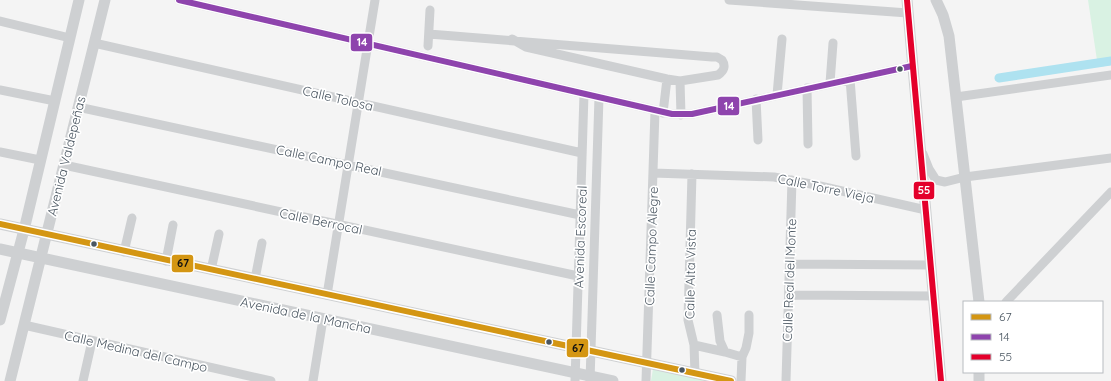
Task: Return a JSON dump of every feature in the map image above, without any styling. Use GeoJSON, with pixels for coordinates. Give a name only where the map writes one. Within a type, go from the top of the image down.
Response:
{"type":"FeatureCollection","features":[{"type":"Feature","properties":{"kind":"street","name":"Avenida Valdepeñas"},"geometry":{"type":"LineString","coordinates":[[0,320],[24,230],[79,0]]}},
{"type":"Feature","properties":{"kind":"street","name":"Avenida Valdepeñas"},"geometry":{"type":"LineString","coordinates":[[10,381],[105,0]]}},
{"type":"Feature","properties":{"kind":"street"},"geometry":{"type":"LineString","coordinates":[[179,0],[659,112],[681,115],[692,114],[912,66]]}},
{"type":"Feature","properties":{"kind":"street"},"geometry":{"type":"LineString","coordinates":[[327,295],[369,45],[375,0]]}},
{"type":"Feature","properties":{"kind":"street"},"geometry":{"type":"LineString","coordinates":[[729,0],[908,13]]}},
{"type":"Feature","properties":{"kind":"street"},"geometry":{"type":"LineString","coordinates":[[907,0],[941,381]]}},
{"type":"Feature","properties":{"kind":"street"},"geometry":{"type":"LineString","coordinates":[[936,0],[949,36],[979,301]]}},
{"type":"Feature","properties":{"kind":"street"},"geometry":{"type":"LineString","coordinates":[[428,46],[430,10]]}},
{"type":"Feature","properties":{"kind":"street"},"geometry":{"type":"LineString","coordinates":[[0,21],[70,38]]}},
{"type":"Feature","properties":{"kind":"street"},"geometry":{"type":"LineString","coordinates":[[429,34],[512,39],[712,57],[720,58],[724,62],[724,68],[718,75],[680,81],[667,80],[526,47],[512,39]]}},
{"type":"Feature","properties":{"kind":"street"},"geometry":{"type":"LineString","coordinates":[[777,95],[782,39]]}},
{"type":"Feature","properties":{"kind":"street","name":"Calle Tolosa"},"geometry":{"type":"LineString","coordinates":[[94,43],[582,153]]}},
{"type":"Feature","properties":{"kind":"street"},"geometry":{"type":"LineString","coordinates":[[830,83],[833,43]]}},
{"type":"Feature","properties":{"kind":"street"},"geometry":{"type":"LineString","coordinates":[[566,56],[565,50],[568,44]]}},
{"type":"Feature","properties":{"kind":"street"},"geometry":{"type":"LineString","coordinates":[[956,97],[1111,75]]}},
{"type":"Feature","properties":{"kind":"street"},"geometry":{"type":"LineString","coordinates":[[850,79],[856,156]]}},
{"type":"Feature","properties":{"kind":"street","name":"Calle Campo Alegre"},"geometry":{"type":"LineString","coordinates":[[646,381],[653,173],[659,112],[667,80]]}},
{"type":"Feature","properties":{"kind":"street"},"geometry":{"type":"LineString","coordinates":[[680,81],[681,115]]}},
{"type":"Feature","properties":{"kind":"street"},"geometry":{"type":"LineString","coordinates":[[807,88],[808,144]]}},
{"type":"Feature","properties":{"kind":"street"},"geometry":{"type":"LineString","coordinates":[[0,90],[55,101]]}},
{"type":"Feature","properties":{"kind":"street","name":"Avenida Escoreal"},"geometry":{"type":"LineString","coordinates":[[575,377],[584,94]]}},
{"type":"Feature","properties":{"kind":"street","name":"Avenida Escoreal"},"geometry":{"type":"LineString","coordinates":[[590,379],[599,97]]}},
{"type":"Feature","properties":{"kind":"street"},"geometry":{"type":"LineString","coordinates":[[756,100],[758,140]]}},
{"type":"Feature","properties":{"kind":"street","name":"Calle Campo Real"},"geometry":{"type":"LineString","coordinates":[[78,107],[349,164],[580,215]]}},
{"type":"Feature","properties":{"kind":"street"},"geometry":{"type":"LineString","coordinates":[[921,150],[929,169],[936,180],[945,182],[965,177],[1111,158]]}},
{"type":"Feature","properties":{"kind":"street"},"geometry":{"type":"LineString","coordinates":[[0,152],[40,160]]}},
{"type":"Feature","properties":{"kind":"street","name":"Calle Berrocal"},"geometry":{"type":"LineString","coordinates":[[64,166],[578,276]]}},
{"type":"Feature","properties":{"kind":"street","name":"Calle Torre Vieja"},"geometry":{"type":"LineString","coordinates":[[653,173],[774,177],[926,210]]}},
{"type":"Feature","properties":{"kind":"street","name":"Calle Alta Vista"},"geometry":{"type":"LineString","coordinates":[[692,174],[688,320],[694,345],[695,374]]}},
{"type":"Feature","properties":{"kind":"street","name":"Calle Real del Monte"},"geometry":{"type":"LineString","coordinates":[[786,381],[792,180]]}},
{"type":"Feature","properties":{"kind":"street"},"geometry":{"type":"LineString","coordinates":[[1007,301],[1111,192]]}},
{"type":"Feature","properties":{"kind":"street"},"geometry":{"type":"LineString","coordinates":[[124,252],[132,218]]}},
{"type":"Feature","properties":{"kind":"street","name":"Avenida de la Mancha"},"geometry":{"type":"LineString","coordinates":[[0,224],[124,252],[731,381]]}},
{"type":"Feature","properties":{"kind":"street"},"geometry":{"type":"LineString","coordinates":[[166,260],[173,225]]}},
{"type":"Feature","properties":{"kind":"street"},"geometry":{"type":"LineString","coordinates":[[211,270],[219,234]]}},
{"type":"Feature","properties":{"kind":"street"},"geometry":{"type":"LineString","coordinates":[[255,279],[262,244]]}},
{"type":"Feature","properties":{"kind":"street","name":"Avenida de la Mancha"},"geometry":{"type":"LineString","coordinates":[[0,249],[323,318],[575,377],[612,381]]}},
{"type":"Feature","properties":{"kind":"street"},"geometry":{"type":"LineString","coordinates":[[790,264],[931,265]]}},
{"type":"Feature","properties":{"kind":"street"},"geometry":{"type":"LineString","coordinates":[[789,295],[934,296]]}},
{"type":"Feature","properties":{"kind":"street"},"geometry":{"type":"LineString","coordinates":[[717,315],[720,341],[725,352]]}},
{"type":"Feature","properties":{"kind":"street"},"geometry":{"type":"LineString","coordinates":[[741,381],[742,357],[748,341],[750,315]]}},
{"type":"Feature","properties":{"kind":"street"},"geometry":{"type":"LineString","coordinates":[[313,381],[323,318]]}},
{"type":"Feature","properties":{"kind":"street","name":"Calle Medina del Campo"},"geometry":{"type":"LineString","coordinates":[[24,325],[251,379],[271,381]]}},
{"type":"Feature","properties":{"kind":"street"},"geometry":{"type":"LineString","coordinates":[[83,381],[92,341]]}},
{"type":"Feature","properties":{"kind":"street"},"geometry":{"type":"LineString","coordinates":[[694,345],[742,357]]}},
{"type":"Feature","properties":{"kind":"green space"},"geometry":{"type":"Polygon","coordinates":[[[1088,0],[1111,0],[1111,65],[1098,67],[1088,0]]]}},
{"type":"Feature","properties":{"kind":"green space"},"geometry":{"type":"Polygon","coordinates":[[[653,369],[706,381],[651,381],[653,369]]]}},
{"type":"Feature","properties":{"kind":"waterway"},"geometry":{"type":"LineString","coordinates":[[999,78],[1111,61]]}},
{"type":"Feature","properties":{"kind":"transit line","name":"14"},"geometry":{"type":"LineString","coordinates":[[179,0],[672,114],[692,114],[912,66]]}},
{"type":"Feature","properties":{"kind":"transit line","name":"55"},"geometry":{"type":"LineString","coordinates":[[907,0],[941,381]]}},
{"type":"Feature","properties":{"kind":"transit line","name":"67"},"geometry":{"type":"LineString","coordinates":[[0,224],[731,381]]}}]}
